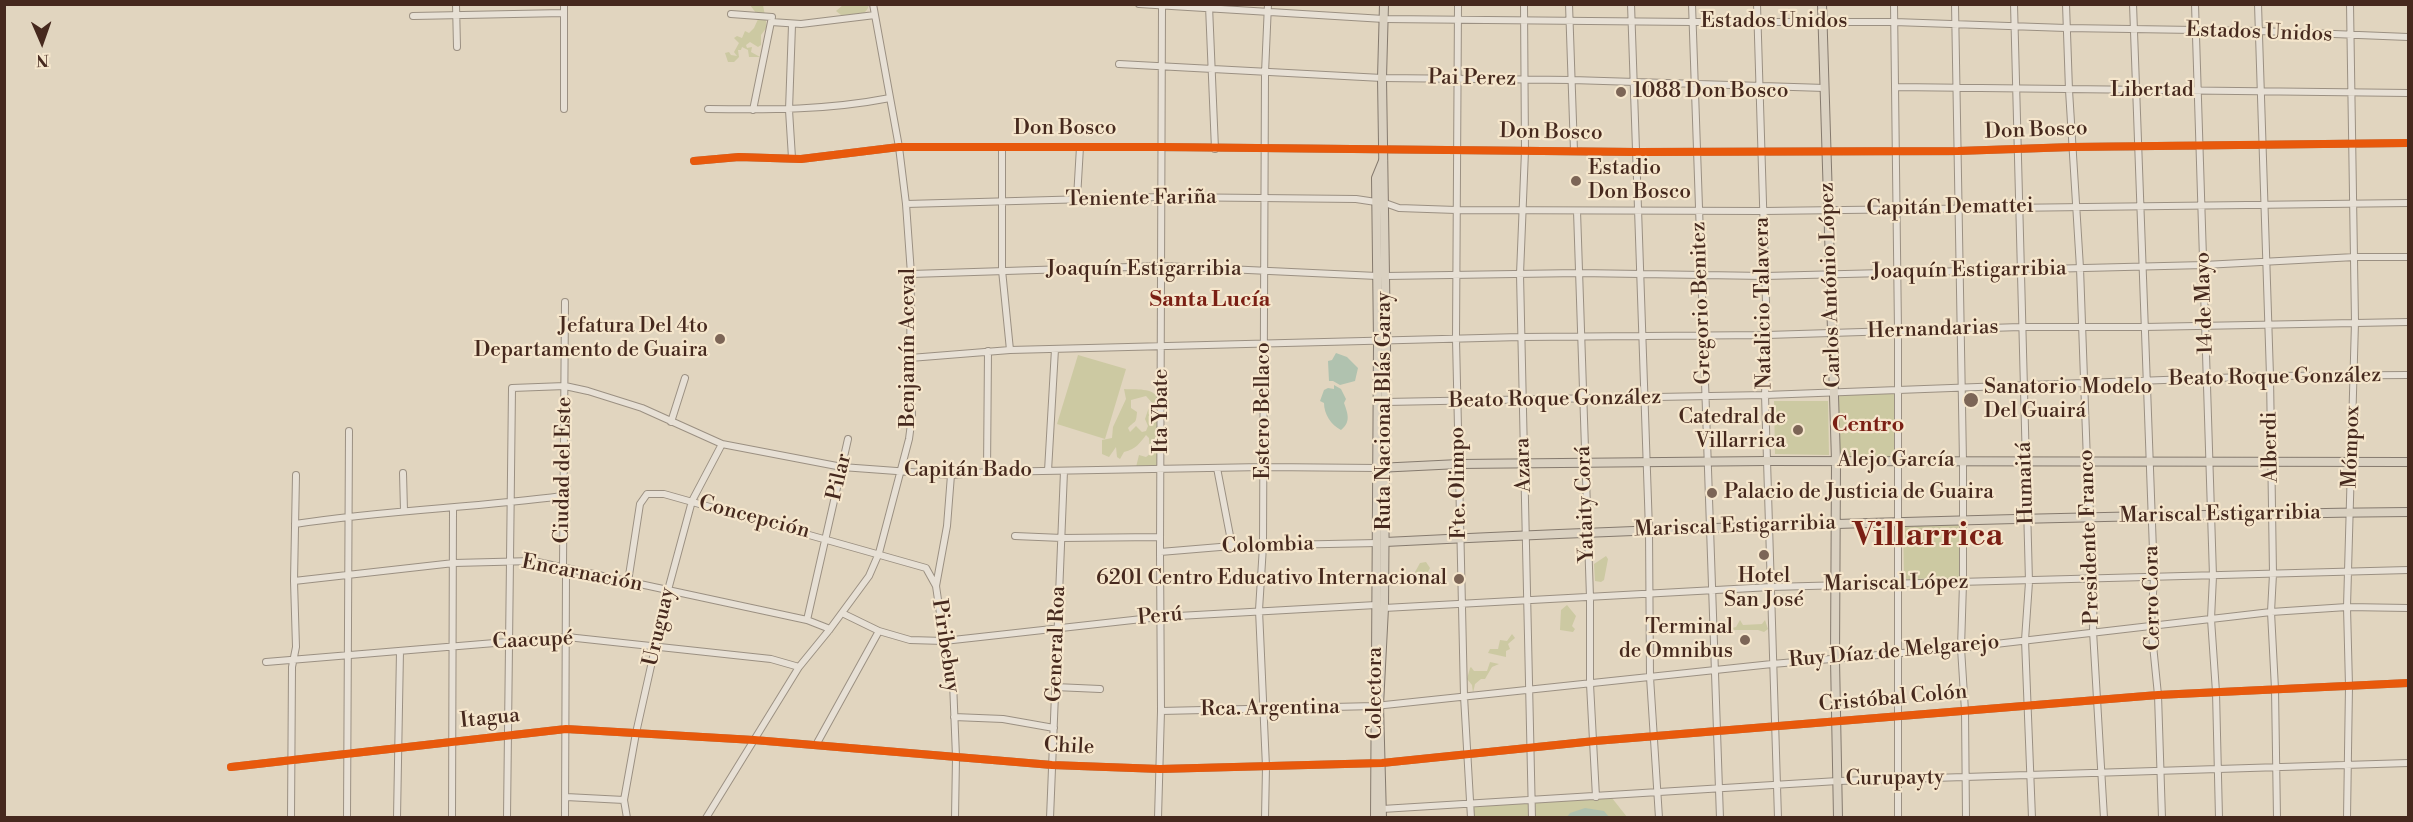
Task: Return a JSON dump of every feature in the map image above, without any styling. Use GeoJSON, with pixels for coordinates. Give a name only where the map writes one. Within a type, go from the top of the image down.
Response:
{"type":"FeatureCollection","features":[{"type":"Feature","properties":{"kind":"highway","name":"Ruta Nacional Blás Garay"},"geometry":{"type":"LineString","coordinates":[[1382,813],[1377,706],[1381,468],[1385,402],[1380,202],[1384,160],[1382,78],[1384,4]]}},
{"type":"Feature","properties":{"kind":"main road","name":"Carlos António López"},"geometry":{"type":"LineString","coordinates":[[1822,4],[1836,461],[1835,659],[1838,818]]}},
{"type":"Feature","properties":{"kind":"main road"},"geometry":{"type":"LineString","coordinates":[[1381,468],[1382,342]]}},
{"type":"Feature","properties":{"kind":"main road","name":"Alejo García"},"geometry":{"type":"LineString","coordinates":[[1381,468],[1459,464],[1767,461],[2409,462]]}},
{"type":"Feature","properties":{"kind":"main road","name":"Mariscal Estigarribia"},"geometry":{"type":"LineString","coordinates":[[1381,543],[1526,535],[1963,519],[2409,512]]}},
{"type":"Feature","properties":{"kind":"main road","name":"Colectora"},"geometry":{"type":"LineString","coordinates":[[1375,818],[1379,763]]}},
{"type":"Feature","properties":{"kind":"street"},"geometry":{"type":"LineString","coordinates":[[456,4],[457,47]]}},
{"type":"Feature","properties":{"kind":"street"},"geometry":{"type":"LineString","coordinates":[[564,4],[564,110]]}},
{"type":"Feature","properties":{"kind":"street","name":"Benjamín Aceval"},"geometry":{"type":"LineString","coordinates":[[706,818],[799,667],[869,576],[879,553],[901,471],[912,416],[911,274],[899,147],[873,4]]}},
{"type":"Feature","properties":{"kind":"street","name":"Estados Unidos"},"geometry":{"type":"LineString","coordinates":[[1139,4],[1267,8],[1384,19],[1956,23],[2067,28],[2260,31],[2409,38]]}},
{"type":"Feature","properties":{"kind":"street","name":"Fte. Olimpo"},"geometry":{"type":"LineString","coordinates":[[1458,4],[1457,402],[1464,696],[1471,818]]}},
{"type":"Feature","properties":{"kind":"street","name":"Azara"},"geometry":{"type":"LineString","coordinates":[[1524,4],[1525,151],[1520,274],[1532,818]]}},
{"type":"Feature","properties":{"kind":"street"},"geometry":{"type":"LineString","coordinates":[[1569,4],[1574,151]]}},
{"type":"Feature","properties":{"kind":"street"},"geometry":{"type":"LineString","coordinates":[[1631,4],[1649,530],[1650,677],[1659,818]]}},
{"type":"Feature","properties":{"kind":"street","name":"Gregorio Benitez"},"geometry":{"type":"LineString","coordinates":[[1692,4],[1713,671],[1720,818]]}},
{"type":"Feature","properties":{"kind":"street","name":"Natalicio Talavera"},"geometry":{"type":"LineString","coordinates":[[1757,4],[1767,335],[1765,396],[1778,818]]}},
{"type":"Feature","properties":{"kind":"street"},"geometry":{"type":"LineString","coordinates":[[1894,4],[1899,521],[1898,818]]}},
{"type":"Feature","properties":{"kind":"street"},"geometry":{"type":"LineString","coordinates":[[1955,4],[1963,462],[1964,584],[1961,648],[1965,711],[1966,818]]}},
{"type":"Feature","properties":{"kind":"street","name":"Humaitá"},"geometry":{"type":"LineString","coordinates":[[2014,4],[2022,386],[2028,518],[2029,582],[2025,640],[2032,818]]}},
{"type":"Feature","properties":{"kind":"street","name":"Presidente Franco"},"geometry":{"type":"LineString","coordinates":[[2066,4],[2094,579],[2093,631],[2104,818]]}},
{"type":"Feature","properties":{"kind":"street","name":"Cerro Cora"},"geometry":{"type":"LineString","coordinates":[[2133,4],[2154,578],[2151,625],[2158,695],[2162,818]]}},
{"type":"Feature","properties":{"kind":"street","name":"14 de Mayo"},"geometry":{"type":"LineString","coordinates":[[2195,4],[2213,576],[2211,619],[2216,692],[2219,818]]}},
{"type":"Feature","properties":{"kind":"street","name":"Alberdi"},"geometry":{"type":"LineString","coordinates":[[2258,4],[2270,376],[2273,574],[2271,612],[2277,818]]}},
{"type":"Feature","properties":{"kind":"street","name":"Mómpox"},"geometry":{"type":"LineString","coordinates":[[2347,818],[2349,686],[2347,607],[2355,375],[2350,4]]}},
{"type":"Feature","properties":{"kind":"street","name":"Ita Ybate"},"geometry":{"type":"LineString","coordinates":[[1158,818],[1161,711],[1162,5]]}},
{"type":"Feature","properties":{"kind":"street"},"geometry":{"type":"LineString","coordinates":[[1209,6],[1215,149]]}},
{"type":"Feature","properties":{"kind":"street","name":"Estero Bellaco"},"geometry":{"type":"LineString","coordinates":[[1265,818],[1266,767],[1259,610],[1263,546],[1267,8]]}},
{"type":"Feature","properties":{"kind":"street"},"geometry":{"type":"LineString","coordinates":[[413,16],[564,13]]}},
{"type":"Feature","properties":{"kind":"street"},"geometry":{"type":"LineString","coordinates":[[731,14],[772,17],[753,110]]}},
{"type":"Feature","properties":{"kind":"street"},"geometry":{"type":"LineString","coordinates":[[771,22],[792,25],[875,15]]}},
{"type":"Feature","properties":{"kind":"street"},"geometry":{"type":"LineString","coordinates":[[792,25],[789,110],[792,158]]}},
{"type":"Feature","properties":{"kind":"street","name":"Pai Perez"},"geometry":{"type":"LineString","coordinates":[[1119,64],[1382,78],[1572,80],[1825,88]]}},
{"type":"Feature","properties":{"kind":"street","name":"Libertad"},"geometry":{"type":"LineString","coordinates":[[1895,87],[2409,93]]}},
{"type":"Feature","properties":{"kind":"street"},"geometry":{"type":"LineString","coordinates":[[708,109],[789,110],[846,107],[890,98]]}},
{"type":"Feature","properties":{"kind":"street","name":"Don Bosco"},"geometry":{"type":"LineString","coordinates":[[694,161],[739,157],[792,158],[899,147],[1762,152],[2409,143]]}},
{"type":"Feature","properties":{"kind":"street"},"geometry":{"type":"LineString","coordinates":[[1002,147],[1002,270],[1010,350]]}},
{"type":"Feature","properties":{"kind":"street"},"geometry":{"type":"LineString","coordinates":[[1077,198],[1080,147]]}},
{"type":"Feature","properties":{"kind":"street","name":"Teniente Fariña"},"geometry":{"type":"LineString","coordinates":[[906,204],[1162,197],[1356,199],[1380,202]]}},
{"type":"Feature","properties":{"kind":"street","name":"Capitán Demattei"},"geometry":{"type":"LineString","coordinates":[[1380,202],[1399,208],[1522,211],[1763,211],[2409,203]]}},
{"type":"Feature","properties":{"kind":"street","name":"Yataity Corá"},"geometry":{"type":"LineString","coordinates":[[1577,211],[1590,597],[1590,684],[1596,797]]}},
{"type":"Feature","properties":{"kind":"street","name":"Joaquín Estigarribia"},"geometry":{"type":"LineString","coordinates":[[911,274],[1162,266],[1381,276],[1579,273],[1765,276],[2204,265],[2355,257],[2409,257]]}},
{"type":"Feature","properties":{"kind":"street","name":"Ciudad del Este"},"geometry":{"type":"LineString","coordinates":[[565,302],[562,496],[567,637],[565,818]]}},
{"type":"Feature","properties":{"kind":"street","name":"Hernandarias"},"geometry":{"type":"LineString","coordinates":[[910,358],[1010,350],[1521,337],[1767,335],[2021,327],[2409,322]]}},
{"type":"Feature","properties":{"kind":"street"},"geometry":{"type":"LineString","coordinates":[[1048,471],[1054,349]]}},
{"type":"Feature","properties":{"kind":"street"},"geometry":{"type":"LineString","coordinates":[[987,472],[988,351]]}},
{"type":"Feature","properties":{"kind":"street","name":"Beato Roque González"},"geometry":{"type":"LineString","coordinates":[[1385,402],[1765,396],[2270,376],[2409,375]]}},
{"type":"Feature","properties":{"kind":"street"},"geometry":{"type":"LineString","coordinates":[[671,422],[685,378]]}},
{"type":"Feature","properties":{"kind":"street","name":"Capitán Bado"},"geometry":{"type":"LineString","coordinates":[[510,503],[512,388],[564,386],[642,408],[722,444],[842,467],[951,475],[987,472],[1263,467],[1381,468]]}},
{"type":"Feature","properties":{"kind":"street"},"geometry":{"type":"LineString","coordinates":[[347,818],[349,430]]}},
{"type":"Feature","properties":{"kind":"street","name":"Pilar"},"geometry":{"type":"LineString","coordinates":[[807,620],[848,439]]}},
{"type":"Feature","properties":{"kind":"street","name":"Uruguay"},"geometry":{"type":"LineString","coordinates":[[627,818],[624,800],[636,733],[668,590],[692,501],[722,444]]}},
{"type":"Feature","properties":{"kind":"street"},"geometry":{"type":"LineString","coordinates":[[1217,468],[1232,546]]}},
{"type":"Feature","properties":{"kind":"street","name":"General Roa"},"geometry":{"type":"LineString","coordinates":[[1050,818],[1064,471]]}},
{"type":"Feature","properties":{"kind":"street"},"geometry":{"type":"LineString","coordinates":[[403,473],[404,511]]}},
{"type":"Feature","properties":{"kind":"street"},"geometry":{"type":"LineString","coordinates":[[291,818],[293,660],[296,647],[294,580],[296,475]]}},
{"type":"Feature","properties":{"kind":"street","name":"Piribebuy"},"geometry":{"type":"LineString","coordinates":[[951,475],[947,526],[936,586],[953,682],[956,757],[955,818]]}},
{"type":"Feature","properties":{"kind":"street","name":"Concepción"},"geometry":{"type":"LineString","coordinates":[[628,582],[640,504],[647,494],[664,494],[692,501],[926,568]]}},
{"type":"Feature","properties":{"kind":"street"},"geometry":{"type":"LineString","coordinates":[[295,524],[347,516],[453,509],[562,496]]}},
{"type":"Feature","properties":{"kind":"street"},"geometry":{"type":"LineString","coordinates":[[507,818],[510,503]]}},
{"type":"Feature","properties":{"kind":"street"},"geometry":{"type":"LineString","coordinates":[[452,818],[453,509]]}},
{"type":"Feature","properties":{"kind":"street"},"geometry":{"type":"LineString","coordinates":[[1015,536],[1160,537]]}},
{"type":"Feature","properties":{"kind":"street","name":"Colombia"},"geometry":{"type":"LineString","coordinates":[[1160,552],[1232,546],[1381,543]]}},
{"type":"Feature","properties":{"kind":"street","name":"Encarnación"},"geometry":{"type":"LineString","coordinates":[[294,580],[454,563],[533,561],[807,620],[830,629]]}},
{"type":"Feature","properties":{"kind":"street"},"geometry":{"type":"LineString","coordinates":[[936,586],[926,568],[940,566]]}},
{"type":"Feature","properties":{"kind":"street","name":"Mariscal López"},"geometry":{"type":"LineString","coordinates":[[1380,607],[1771,587],[1964,584],[2409,570]]}},
{"type":"Feature","properties":{"kind":"street","name":"Perú"},"geometry":{"type":"LineString","coordinates":[[842,613],[879,631],[910,640],[944,641],[1160,617],[1259,610],[1380,607]]}},
{"type":"Feature","properties":{"kind":"street","name":"Ruy Díaz de Melgarejo"},"geometry":{"type":"LineString","coordinates":[[1377,706],[1772,664],[1961,648],[2271,612],[2347,607],[2409,608]]}},
{"type":"Feature","properties":{"kind":"street"},"geometry":{"type":"LineString","coordinates":[[816,745],[879,631]]}},
{"type":"Feature","properties":{"kind":"street","name":"Caacupé"},"geometry":{"type":"LineString","coordinates":[[266,662],[567,637],[771,659],[799,667]]}},
{"type":"Feature","properties":{"kind":"street"},"geometry":{"type":"LineString","coordinates":[[397,818],[400,651]]}},
{"type":"Feature","properties":{"kind":"street","name":"Cristóbal Colón"},"geometry":{"type":"LineString","coordinates":[[1379,763],[1594,741],[2158,695],[2409,683]]}},
{"type":"Feature","properties":{"kind":"street"},"geometry":{"type":"LineString","coordinates":[[1055,687],[1100,689]]}},
{"type":"Feature","properties":{"kind":"street","name":"Rca. Argentina"},"geometry":{"type":"LineString","coordinates":[[1161,711],[1263,711],[1377,706]]}},
{"type":"Feature","properties":{"kind":"street"},"geometry":{"type":"LineString","coordinates":[[954,717],[1003,719],[1054,728]]}},
{"type":"Feature","properties":{"kind":"street","name":"Itagua"},"geometry":{"type":"LineString","coordinates":[[231,766],[566,729],[754,740]]}},
{"type":"Feature","properties":{"kind":"street","name":"Chile"},"geometry":{"type":"LineString","coordinates":[[754,740],[1052,765],[1160,769],[1379,763]]}},
{"type":"Feature","properties":{"kind":"street","name":"Curupayty"},"geometry":{"type":"LineString","coordinates":[[1382,813],[1658,791],[1838,780],[2409,763]]}},
{"type":"Feature","properties":{"kind":"street"},"geometry":{"type":"LineString","coordinates":[[566,797],[624,800]]}},
{"type":"Feature","properties":{"kind":"shaded area"},"geometry":{"type":"Polygon","coordinates":[[[750,5],[763,5],[767,27],[761,35],[761,45],[758,47],[750,42],[746,45],[747,48],[752,47],[751,52],[760,57],[749,57],[748,50],[742,47],[738,50],[739,57],[734,62],[728,62],[725,53],[729,52],[737,56],[734,52],[739,43],[734,38],[737,36],[742,38],[745,31],[749,33],[759,17],[750,5]]]}},
{"type":"Feature","properties":{"kind":"shaded area"},"geometry":{"type":"Polygon","coordinates":[[[843,5],[869,5],[862,14],[842,19],[836,11],[843,5]]]}},
{"type":"Feature","properties":{"kind":"shaded area"},"geometry":{"type":"Polygon","coordinates":[[[1336,353],[1347,357],[1358,368],[1355,381],[1340,385],[1329,381],[1328,361],[1332,360],[1336,353]]]}},
{"type":"Feature","properties":{"kind":"shaded area"},"geometry":{"type":"Polygon","coordinates":[[[1078,355],[1126,369],[1105,439],[1057,424],[1078,355]]]}},
{"type":"Feature","properties":{"kind":"shaded area"},"geometry":{"type":"Polygon","coordinates":[[[1334,385],[1341,389],[1346,399],[1344,403],[1347,421],[1341,430],[1329,419],[1324,403],[1320,401],[1324,390],[1334,389],[1334,385]]]}},
{"type":"Feature","properties":{"kind":"shaded area"},"geometry":{"type":"Polygon","coordinates":[[[1124,389],[1148,391],[1156,395],[1158,399],[1154,405],[1146,396],[1131,400],[1131,408],[1137,412],[1137,416],[1135,422],[1128,428],[1130,432],[1136,426],[1142,432],[1146,431],[1148,426],[1145,419],[1149,407],[1158,415],[1158,437],[1155,445],[1159,467],[1136,467],[1139,455],[1146,457],[1150,454],[1149,438],[1146,435],[1135,447],[1124,452],[1120,459],[1117,457],[1116,447],[1109,457],[1102,454],[1102,440],[1112,438],[1113,427],[1126,399],[1124,389]]]}},
{"type":"Feature","properties":{"kind":"shaded area"},"geometry":{"type":"Polygon","coordinates":[[[1897,392],[1896,460],[1838,460],[1836,394],[1897,392]]]}},
{"type":"Feature","properties":{"kind":"shaded area"},"geometry":{"type":"Polygon","coordinates":[[[1774,401],[1828,401],[1829,455],[1775,454],[1774,401]]]}},
{"type":"Feature","properties":{"kind":"shaded area"},"geometry":{"type":"Polygon","coordinates":[[[1961,521],[1962,578],[1904,579],[1903,523],[1961,521]]]}},
{"type":"Feature","properties":{"kind":"shaded area"},"geometry":{"type":"Polygon","coordinates":[[[1606,556],[1608,559],[1604,580],[1595,581],[1594,564],[1606,556]]]}},
{"type":"Feature","properties":{"kind":"shaded area"},"geometry":{"type":"Polygon","coordinates":[[[1426,562],[1430,568],[1428,572],[1438,576],[1433,579],[1425,577],[1420,588],[1420,578],[1415,572],[1420,563],[1426,562]]]}},
{"type":"Feature","properties":{"kind":"shaded area"},"geometry":{"type":"Polygon","coordinates":[[[1567,605],[1576,616],[1572,626],[1575,629],[1573,632],[1560,630],[1561,610],[1567,605]]]}},
{"type":"Feature","properties":{"kind":"shaded area"},"geometry":{"type":"Polygon","coordinates":[[[1740,620],[1743,625],[1762,624],[1765,620],[1768,629],[1764,632],[1734,630],[1732,628],[1736,627],[1740,620]]]}},
{"type":"Feature","properties":{"kind":"shaded area"},"geometry":{"type":"Polygon","coordinates":[[[1512,634],[1515,638],[1508,644],[1510,649],[1506,651],[1506,657],[1488,653],[1490,649],[1498,649],[1500,640],[1507,641],[1512,634]]]}},
{"type":"Feature","properties":{"kind":"shaded area"},"geometry":{"type":"Polygon","coordinates":[[[1490,662],[1499,664],[1492,667],[1485,679],[1475,684],[1473,693],[1472,685],[1467,679],[1470,668],[1474,671],[1487,671],[1490,662]]]}},
{"type":"Feature","properties":{"kind":"shaded area"},"geometry":{"type":"Polygon","coordinates":[[[1612,798],[1627,817],[1473,817],[1473,807],[1612,798]]]}},
{"type":"Feature","properties":{"kind":"shaded area"},"geometry":{"type":"Polygon","coordinates":[[[1585,808],[1604,811],[1609,817],[1567,817],[1570,813],[1585,808]]]}},
{"type":"Feature","properties":{"kind":"cycle path"},"geometry":{"type":"LineString","coordinates":[[694,161],[739,157],[801,159],[899,147],[1637,152],[1958,151],[2072,147],[2408,143]]}},
{"type":"Feature","properties":{"kind":"cycle path"},"geometry":{"type":"LineString","coordinates":[[231,767],[566,729],[754,740],[1052,765],[1160,769],[1382,763],[1595,741],[2158,695],[2408,683]]}},
{"type":"Feature","properties":{"kind":"place","name":"1088 Don Bosco"},"geometry":{"type":"Point","coordinates":[1621,92]}},
{"type":"Feature","properties":{"kind":"place","name":"Estadio Don Bosco"},"geometry":{"type":"Point","coordinates":[1576,181]}},
{"type":"Feature","properties":{"kind":"place","name":"Jefatura Del 4to Departamento de Guaira"},"geometry":{"type":"Point","coordinates":[720,339]}},
{"type":"Feature","properties":{"kind":"place","name":"Sanatorio Modelo Del Guairá"},"geometry":{"type":"Point","coordinates":[1971,400]}},
{"type":"Feature","properties":{"kind":"place","name":"Catedral de Villarrica"},"geometry":{"type":"Point","coordinates":[1798,430]}},
{"type":"Feature","properties":{"kind":"place","name":"Palacio de Justicia de Guaira"},"geometry":{"type":"Point","coordinates":[1712,493]}},
{"type":"Feature","properties":{"kind":"place","name":"Hotel San José"},"geometry":{"type":"Point","coordinates":[1764,555]}},
{"type":"Feature","properties":{"kind":"place","name":"6201 Centro Educativo Internacional"},"geometry":{"type":"Point","coordinates":[1459,579]}},
{"type":"Feature","properties":{"kind":"place","name":"Terminal de Omnibus"},"geometry":{"type":"Point","coordinates":[1745,640]}},
{"type":"Feature","properties":{"kind":"district","name":"Santa Lucía"},"geometry":{"type":"Point","coordinates":[1210,301]}},
{"type":"Feature","properties":{"kind":"district","name":"Centro"},"geometry":{"type":"Point","coordinates":[1868,426]}},
{"type":"Feature","properties":{"kind":"district","name":"Villarrica"},"geometry":{"type":"Point","coordinates":[1928,537]}}]}
